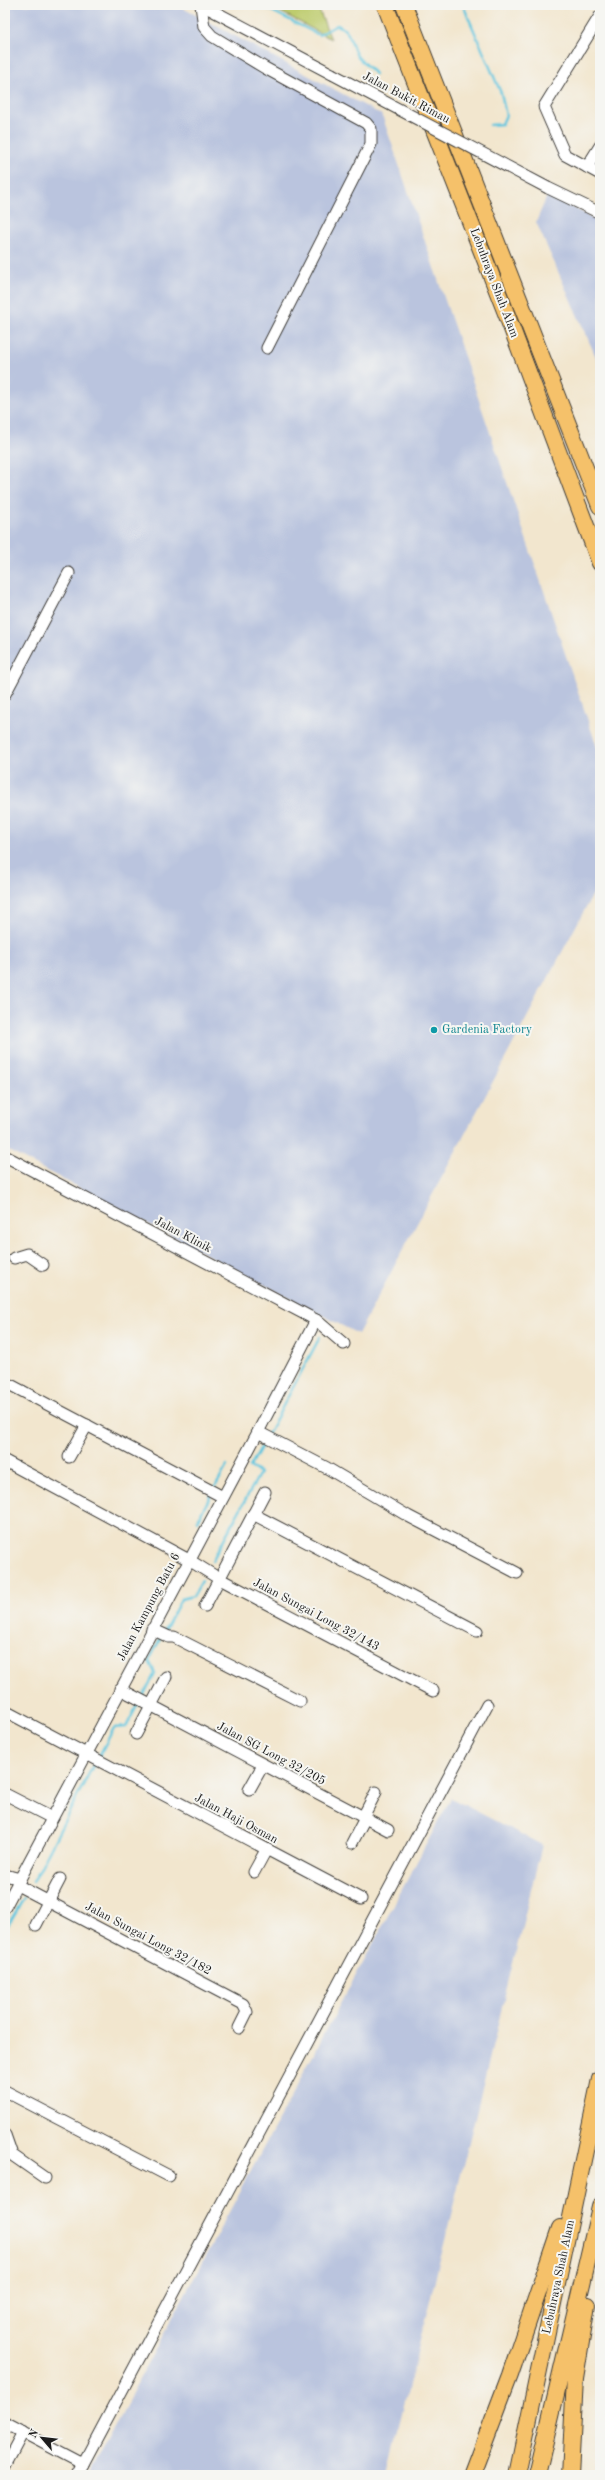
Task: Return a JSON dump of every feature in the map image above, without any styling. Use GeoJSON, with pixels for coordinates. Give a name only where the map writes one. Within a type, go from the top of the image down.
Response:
{"type":"FeatureCollection","features":[{"type":"Feature","properties":{"kind":"highway","name":"Lebuhraya Shah Alam"},"geometry":{"type":"LineString","coordinates":[[385,5],[503,305],[600,564]]}},
{"type":"Feature","properties":{"kind":"highway","name":"Lebuhraya Shah Alam"},"geometry":{"type":"LineString","coordinates":[[404,5],[600,506]]}},
{"type":"Feature","properties":{"kind":"highway","name":"Lebuhraya Shah Alam"},"geometry":{"type":"LineString","coordinates":[[517,2475],[600,2079]]}},
{"type":"Feature","properties":{"kind":"highway"},"geometry":{"type":"LineString","coordinates":[[472,2475],[510,2375],[585,2148]]}},
{"type":"Feature","properties":{"kind":"highway","name":"Lebuhraya Shah Alam"},"geometry":{"type":"LineString","coordinates":[[537,2475],[600,2207]]}},
{"type":"Feature","properties":{"kind":"highway"},"geometry":{"type":"LineString","coordinates":[[570,2475],[575,2378],[600,2221]]}},
{"type":"Feature","properties":{"kind":"street","name":"Jalan Bukit Rimau"},"geometry":{"type":"LineString","coordinates":[[201,5],[548,188],[600,213]]}},
{"type":"Feature","properties":{"kind":"street"},"geometry":{"type":"LineString","coordinates":[[201,5],[204,27],[212,36],[266,68],[366,123],[371,129],[371,144],[267,348]]}},
{"type":"Feature","properties":{"kind":"street"},"geometry":{"type":"LineString","coordinates":[[600,16],[544,107],[565,155],[600,174]]}},
{"type":"Feature","properties":{"kind":"street"},"geometry":{"type":"LineString","coordinates":[[587,167],[600,146]]}},
{"type":"Feature","properties":{"kind":"street"},"geometry":{"type":"LineString","coordinates":[[5,694],[69,573]]}},
{"type":"Feature","properties":{"kind":"street","name":"Jalan Klinik"},"geometry":{"type":"LineString","coordinates":[[5,1156],[316,1320],[344,1344]]}},
{"type":"Feature","properties":{"kind":"street"},"geometry":{"type":"LineString","coordinates":[[14,1258],[27,1254],[43,1265]]}},
{"type":"Feature","properties":{"kind":"street","name":"Jalan Kampung Batu 6"},"geometry":{"type":"LineString","coordinates":[[5,1907],[52,1818],[92,1757],[120,1689],[189,1560],[217,1494],[258,1432],[316,1320]]}},
{"type":"Feature","properties":{"kind":"street"},"geometry":{"type":"LineString","coordinates":[[5,1382],[217,1494]]}},
{"type":"Feature","properties":{"kind":"street"},"geometry":{"type":"LineString","coordinates":[[69,1457],[87,1425]]}},
{"type":"Feature","properties":{"kind":"street"},"geometry":{"type":"LineString","coordinates":[[258,1432],[327,1468],[408,1516],[516,1573]]}},
{"type":"Feature","properties":{"kind":"street","name":"Jalan Sungai Long 32/143"},"geometry":{"type":"LineString","coordinates":[[5,1461],[189,1560],[218,1578],[433,1691]]}},
{"type":"Feature","properties":{"kind":"street"},"geometry":{"type":"LineString","coordinates":[[205,1606],[218,1578],[265,1492]]}},
{"type":"Feature","properties":{"kind":"street"},"geometry":{"type":"LineString","coordinates":[[253,1514],[477,1631]]}},
{"type":"Feature","properties":{"kind":"street"},"geometry":{"type":"LineString","coordinates":[[152,1628],[169,1637],[174,1637],[300,1701]]}},
{"type":"Feature","properties":{"kind":"street"},"geometry":{"type":"LineString","coordinates":[[136,1734],[147,1704],[166,1677]]}},
{"type":"Feature","properties":{"kind":"street","name":"Jalan SG Long 32/205"},"geometry":{"type":"LineString","coordinates":[[120,1689],[388,1830]]}},
{"type":"Feature","properties":{"kind":"street"},"geometry":{"type":"LineString","coordinates":[[77,2475],[487,1705]]}},
{"type":"Feature","properties":{"kind":"street","name":"Jalan Haji Osman"},"geometry":{"type":"LineString","coordinates":[[5,1711],[361,1899]]}},
{"type":"Feature","properties":{"kind":"street"},"geometry":{"type":"LineString","coordinates":[[249,1790],[263,1764]]}},
{"type":"Feature","properties":{"kind":"street"},"geometry":{"type":"LineString","coordinates":[[352,1843],[376,1792]]}},
{"type":"Feature","properties":{"kind":"street"},"geometry":{"type":"LineString","coordinates":[[5,1794],[52,1818]]}},
{"type":"Feature","properties":{"kind":"street"},"geometry":{"type":"LineString","coordinates":[[254,1872],[266,1850]]}},
{"type":"Feature","properties":{"kind":"street","name":"Jalan Sungai Long 32/182"},"geometry":{"type":"LineString","coordinates":[[5,1875],[48,1902],[243,2004],[247,2012],[239,2028]]}},
{"type":"Feature","properties":{"kind":"street"},"geometry":{"type":"LineString","coordinates":[[36,1925],[60,1879]]}},
{"type":"Feature","properties":{"kind":"street"},"geometry":{"type":"LineString","coordinates":[[5,2091],[169,2176]]}},
{"type":"Feature","properties":{"kind":"street"},"geometry":{"type":"LineString","coordinates":[[5,2135],[12,2155],[45,2178]]}},
{"type":"Feature","properties":{"kind":"street"},"geometry":{"type":"LineString","coordinates":[[5,2423],[83,2464]]}},
{"type":"Feature","properties":{"kind":"street"},"geometry":{"type":"LineString","coordinates":[[5,2466],[23,2432]]}},
{"type":"Feature","properties":{"kind":"shaded area"},"geometry":{"type":"Polygon","coordinates":[[[5,5],[177,5],[382,115],[600,756],[600,881],[358,1334],[5,1149],[5,5]]]}},
{"type":"Feature","properties":{"kind":"shaded area"},"geometry":{"type":"Polygon","coordinates":[[[548,194],[600,222],[600,366],[536,222],[548,194]]]}},
{"type":"Feature","properties":{"kind":"shaded area"},"geometry":{"type":"Polygon","coordinates":[[[451,1798],[542,1845],[387,2475],[88,2475],[451,1798]]]}},
{"type":"Feature","properties":{"kind":"green space"},"geometry":{"type":"Polygon","coordinates":[[[268,5],[317,5],[331,39],[268,5]]]}},
{"type":"Feature","properties":{"kind":"waterway"},"geometry":{"type":"LineString","coordinates":[[260,5],[319,35],[337,25],[348,34],[357,56],[375,74]]}},
{"type":"Feature","properties":{"kind":"waterway"},"geometry":{"type":"LineString","coordinates":[[463,5],[501,93],[506,115],[502,124],[490,125]]}},
{"type":"Feature","properties":{"kind":"waterway"},"geometry":{"type":"LineString","coordinates":[[268,1434],[320,1337]]}},
{"type":"Feature","properties":{"kind":"waterway"},"geometry":{"type":"LineString","coordinates":[[212,1561],[260,1473],[250,1467],[265,1440]]}},
{"type":"Feature","properties":{"kind":"waterway"},"geometry":{"type":"LineString","coordinates":[[214,1489],[227,1466]]}},
{"type":"Feature","properties":{"kind":"waterway"},"geometry":{"type":"LineString","coordinates":[[197,1521],[212,1493]]}},
{"type":"Feature","properties":{"kind":"waterway"},"geometry":{"type":"LineString","coordinates":[[164,1632],[181,1599],[193,1596],[202,1581]]}},
{"type":"Feature","properties":{"kind":"waterway"},"geometry":{"type":"LineString","coordinates":[[142,1698],[155,1673],[149,1661],[161,1637]]}},
{"type":"Feature","properties":{"kind":"waterway"},"geometry":{"type":"LineString","coordinates":[[99,1756],[114,1728],[126,1727],[139,1702]]}},
{"type":"Feature","properties":{"kind":"waterway"},"geometry":{"type":"LineString","coordinates":[[33,1882],[95,1762]]}},
{"type":"Feature","properties":{"kind":"waterway"},"geometry":{"type":"LineString","coordinates":[[5,1930],[24,1898]]}},
{"type":"Feature","properties":{"kind":"place","name":"Gardenia Factory"},"geometry":{"type":"Point","coordinates":[434,1030]}}]}
